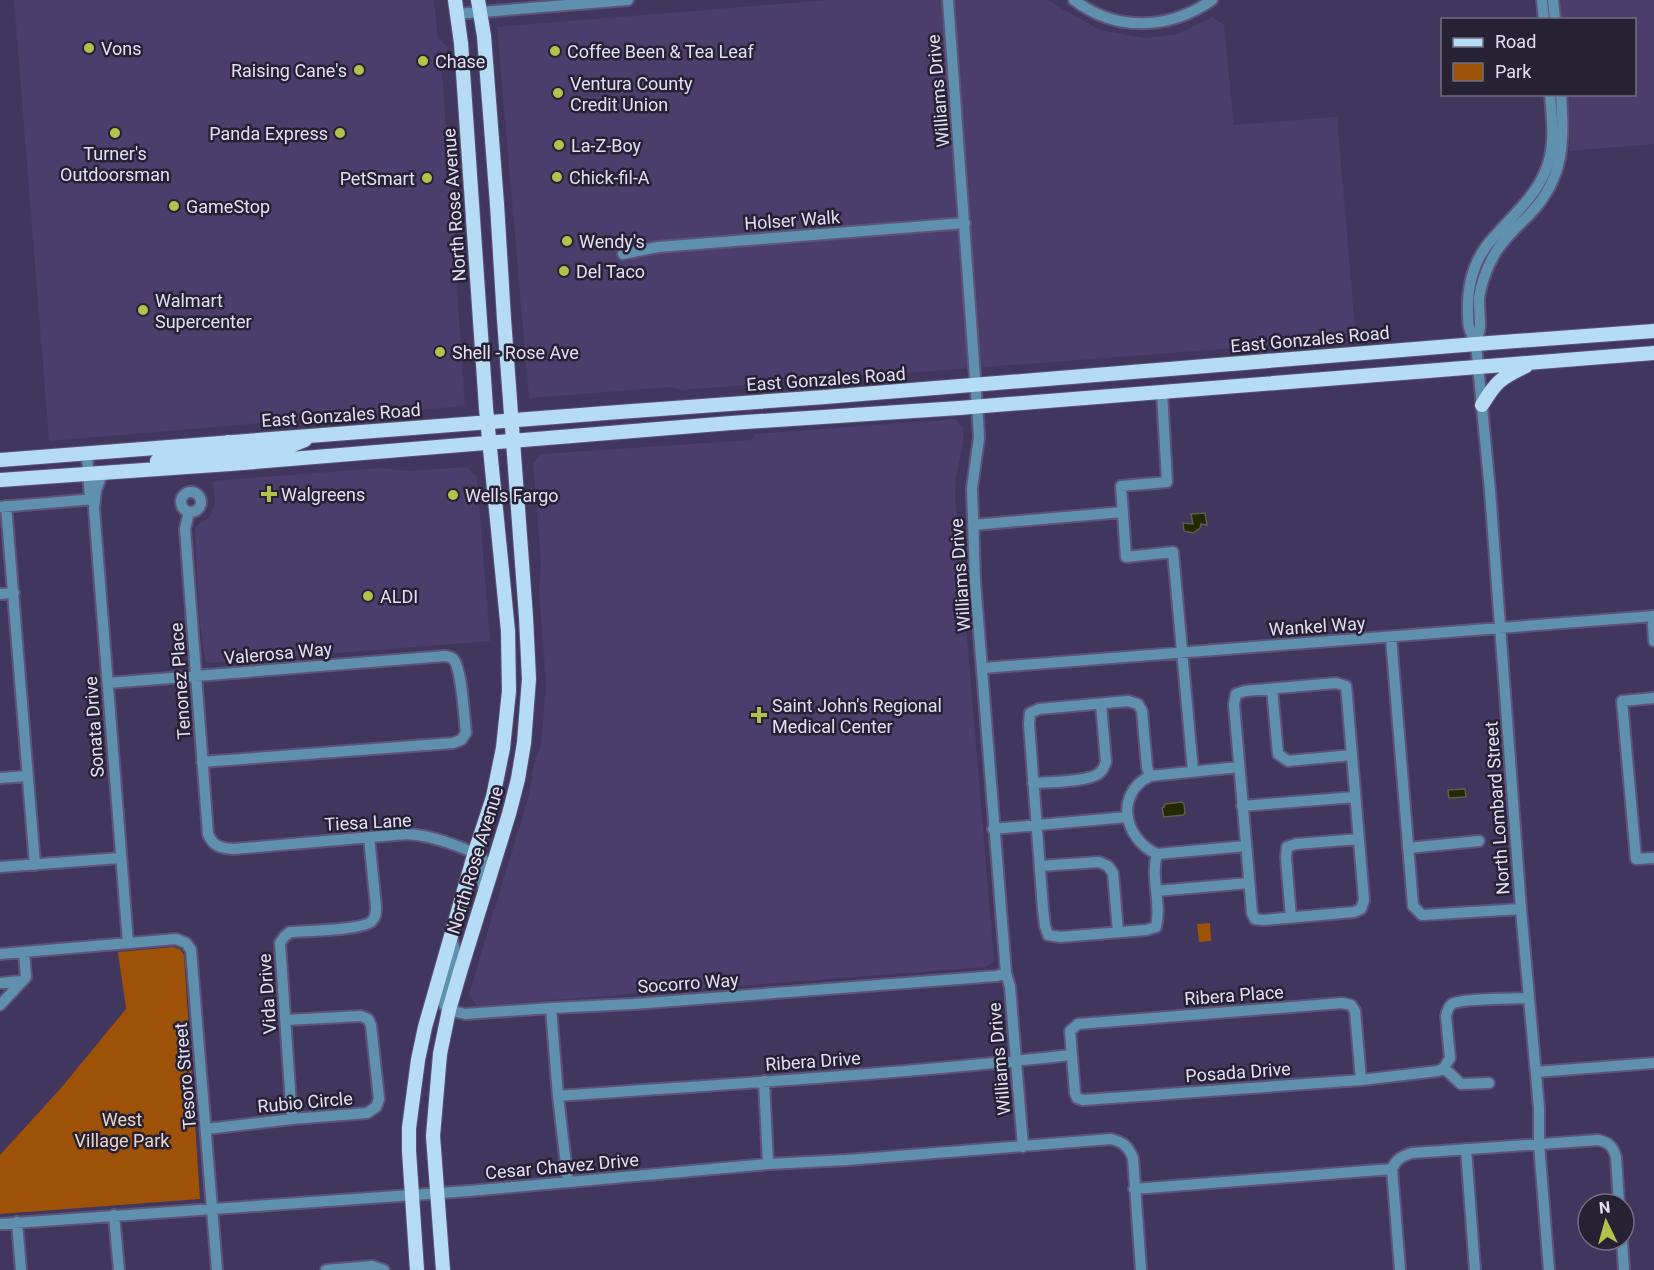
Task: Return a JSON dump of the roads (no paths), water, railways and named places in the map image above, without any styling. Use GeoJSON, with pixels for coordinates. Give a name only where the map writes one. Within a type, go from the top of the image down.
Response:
{"type":"FeatureCollection","features":[{"type":"Feature","properties":{"kind":"main road","name":"North Rose Avenue"},"geometry":{"type":"LineString","coordinates":[[417,1270],[409,1128],[418,1060],[425,1027],[493,797],[503,748],[508,691],[508,631],[486,415],[462,43],[455,0]]}},
{"type":"Feature","properties":{"kind":"main road","name":"North Rose Avenue"},"geometry":{"type":"LineString","coordinates":[[442,1270],[433,1136],[440,1054],[449,1010],[518,779],[524,744],[529,679],[497,204],[484,36],[479,6]]}},
{"type":"Feature","properties":{"kind":"main road","name":"East Gonzales Road"},"geometry":{"type":"LineString","coordinates":[[0,460],[317,435],[486,415],[512,421],[1654,331]]}},
{"type":"Feature","properties":{"kind":"main road","name":"East Gonzales Road"},"geometry":{"type":"LineString","coordinates":[[1,479],[513,442],[730,429],[978,406],[1654,353]]}},
{"type":"Feature","properties":{"kind":"main road"},"geometry":{"type":"LineString","coordinates":[[1482,405],[1499,381],[1536,362]]}},
{"type":"Feature","properties":{"kind":"main road"},"geometry":{"type":"LineString","coordinates":[[730,429],[744,412],[812,407],[825,397]]}},
{"type":"Feature","properties":{"kind":"main road"},"geometry":{"type":"LineString","coordinates":[[230,464],[230,458],[234,454],[285,448],[317,435]]}},
{"type":"Feature","properties":{"kind":"main road"},"geometry":{"type":"LineString","coordinates":[[142,470],[158,461],[222,452],[226,450],[228,442]]}},
{"type":"Feature","properties":{"kind":"street"},"geometry":{"type":"LineString","coordinates":[[457,14],[479,6],[628,0]]}},
{"type":"Feature","properties":{"kind":"street","name":"Williams Drive"},"geometry":{"type":"LineString","coordinates":[[948,0],[978,406],[979,438],[973,473],[975,581],[993,829],[1006,973],[1010,987],[1023,1147]]}},
{"type":"Feature","properties":{"kind":"street"},"geometry":{"type":"LineString","coordinates":[[1074,0],[1104,18],[1139,24],[1171,19],[1212,0]]}},
{"type":"Feature","properties":{"kind":"street"},"geometry":{"type":"LineString","coordinates":[[1542,0],[1544,18]]}},
{"type":"Feature","properties":{"kind":"street"},"geometry":{"type":"LineString","coordinates":[[1553,0],[1555,18]]}},
{"type":"Feature","properties":{"kind":"street"},"geometry":{"type":"LineString","coordinates":[[1476,344],[1468,327],[1470,278],[1475,265],[1492,238],[1529,198],[1545,171],[1553,144],[1550,96]]}},
{"type":"Feature","properties":{"kind":"street"},"geometry":{"type":"LineString","coordinates":[[1476,344],[1480,327],[1482,282],[1493,255],[1548,192],[1555,174],[1563,144],[1561,96]]}},
{"type":"Feature","properties":{"kind":"street","name":"Holser Walk"},"geometry":{"type":"LineString","coordinates":[[623,254],[658,247],[964,223]]}},
{"type":"Feature","properties":{"kind":"street","name":"North Lombard Street"},"geometry":{"type":"LineString","coordinates":[[1476,344],[1528,998],[1539,1108],[1539,1143],[1549,1270]]}},
{"type":"Feature","properties":{"kind":"street"},"geometry":{"type":"LineString","coordinates":[[1162,392],[1167,482],[1121,486],[1126,557],[1173,552],[1193,771]]}},
{"type":"Feature","properties":{"kind":"street","name":"Sonata Drive"},"geometry":{"type":"LineString","coordinates":[[87,453],[93,502],[128,943]]}},
{"type":"Feature","properties":{"kind":"street"},"geometry":{"type":"LineString","coordinates":[[0,460],[1,479]]}},
{"type":"Feature","properties":{"kind":"street","name":"Sonata Drive"},"geometry":{"type":"LineString","coordinates":[[93,502],[103,472]]}},
{"type":"Feature","properties":{"kind":"street"},"geometry":{"type":"LineString","coordinates":[[35,865],[14,593],[3,506],[93,502]]}},
{"type":"Feature","properties":{"kind":"street","name":"Tenonez Place"},"geometry":{"type":"LineString","coordinates":[[189,512],[185,530],[202,762],[208,834],[215,845]]}},
{"type":"Feature","properties":{"kind":"street"},"geometry":{"type":"LineString","coordinates":[[973,525],[1123,512]]}},
{"type":"Feature","properties":{"kind":"street"},"geometry":{"type":"LineString","coordinates":[[0,594],[14,593]]}},
{"type":"Feature","properties":{"kind":"street","name":"Wankel Way"},"geometry":{"type":"LineString","coordinates":[[983,668],[1654,616]]}},
{"type":"Feature","properties":{"kind":"street"},"geometry":{"type":"LineString","coordinates":[[1654,621],[1654,641]]}},
{"type":"Feature","properties":{"kind":"street"},"geometry":{"type":"LineString","coordinates":[[1391,637],[1413,906],[1422,915],[1521,909]]}},
{"type":"Feature","properties":{"kind":"street","name":"Valerosa Way"},"geometry":{"type":"LineString","coordinates":[[108,683],[446,656],[451,657],[455,662],[459,676],[466,733],[461,740],[449,743],[202,762]]}},
{"type":"Feature","properties":{"kind":"street"},"geometry":{"type":"LineString","coordinates":[[1336,683],[1346,686],[1364,900],[1361,909],[1354,912],[1254,919],[1234,704],[1236,694],[1272,689],[1336,683]]}},
{"type":"Feature","properties":{"kind":"street"},"geometry":{"type":"LineString","coordinates":[[1272,689],[1278,754],[1288,761],[1352,755]]}},
{"type":"Feature","properties":{"kind":"street"},"geometry":{"type":"LineString","coordinates":[[1654,698],[1622,701],[1636,860],[1654,858]]}},
{"type":"Feature","properties":{"kind":"street"},"geometry":{"type":"LineString","coordinates":[[1150,776],[1147,767],[1142,711],[1138,704],[1128,701],[1039,709],[1030,713],[1033,783],[1045,926],[1050,935],[1060,938],[1156,927],[1158,918],[1154,865],[1157,854]]}},
{"type":"Feature","properties":{"kind":"street"},"geometry":{"type":"LineString","coordinates":[[1033,783],[1096,776],[1102,771],[1106,762],[1101,704]]}},
{"type":"Feature","properties":{"kind":"street"},"geometry":{"type":"LineString","coordinates":[[1239,767],[1150,776],[1141,780],[1132,793],[1127,816],[1129,826],[1137,839],[1148,850],[1157,854],[1246,846]]}},
{"type":"Feature","properties":{"kind":"street"},"geometry":{"type":"LineString","coordinates":[[0,778],[27,776]]}},
{"type":"Feature","properties":{"kind":"street"},"geometry":{"type":"LineString","coordinates":[[1242,806],[1355,797]]}},
{"type":"Feature","properties":{"kind":"street"},"geometry":{"type":"LineString","coordinates":[[993,829],[1127,816]]}},
{"type":"Feature","properties":{"kind":"street","name":"Tiesa Lane"},"geometry":{"type":"LineString","coordinates":[[215,845],[233,849],[395,835],[419,835],[475,852]]}},
{"type":"Feature","properties":{"kind":"street","name":"Vida Drive"},"geometry":{"type":"LineString","coordinates":[[292,1119],[280,943],[290,932],[360,926],[373,920],[376,907],[369,837]]}},
{"type":"Feature","properties":{"kind":"street"},"geometry":{"type":"LineString","coordinates":[[1291,918],[1287,847],[1296,844],[1359,839]]}},
{"type":"Feature","properties":{"kind":"street"},"geometry":{"type":"LineString","coordinates":[[1408,848],[1479,841]]}},
{"type":"Feature","properties":{"kind":"street"},"geometry":{"type":"LineString","coordinates":[[475,852],[484,860],[482,878],[484,893]]}},
{"type":"Feature","properties":{"kind":"street"},"geometry":{"type":"LineString","coordinates":[[0,867],[120,858]]}},
{"type":"Feature","properties":{"kind":"street"},"geometry":{"type":"LineString","coordinates":[[1040,867],[1099,862],[1108,866],[1113,873],[1118,932]]}},
{"type":"Feature","properties":{"kind":"street"},"geometry":{"type":"LineString","coordinates":[[1156,891],[1250,883]]}},
{"type":"Feature","properties":{"kind":"street","name":"Tesoro Street"},"geometry":{"type":"LineString","coordinates":[[128,943],[176,939],[186,942],[191,950],[217,1270]]}},
{"type":"Feature","properties":{"kind":"street"},"geometry":{"type":"LineString","coordinates":[[449,1010],[443,1000],[455,949],[451,939]]}},
{"type":"Feature","properties":{"kind":"street"},"geometry":{"type":"LineString","coordinates":[[0,954],[128,943]]}},
{"type":"Feature","properties":{"kind":"street"},"geometry":{"type":"LineString","coordinates":[[0,1005],[26,977],[24,952]]}},
{"type":"Feature","properties":{"kind":"street","name":"Socorro Way"},"geometry":{"type":"LineString","coordinates":[[449,1010],[465,1014],[645,1003],[997,976],[1006,973]]}},
{"type":"Feature","properties":{"kind":"street"},"geometry":{"type":"LineString","coordinates":[[0,982],[21,981]]}},
{"type":"Feature","properties":{"kind":"street"},"geometry":{"type":"LineString","coordinates":[[1489,1083],[1461,1084],[1444,1068],[1450,1058],[1447,1010],[1452,1005],[1464,1001],[1528,998]]}},
{"type":"Feature","properties":{"kind":"street","name":"Ribera Place"},"geometry":{"type":"LineString","coordinates":[[1071,1055],[1070,1031],[1078,1024],[1342,1003],[1351,1005],[1355,1011],[1361,1080]]}},
{"type":"Feature","properties":{"kind":"street"},"geometry":{"type":"LineString","coordinates":[[551,1008],[568,1182]]}},
{"type":"Feature","properties":{"kind":"street","name":"Rubio Circle"},"geometry":{"type":"LineString","coordinates":[[206,1129],[367,1113],[376,1107],[379,1099],[371,1025],[368,1019],[361,1016],[286,1020]]}},
{"type":"Feature","properties":{"kind":"street","name":"Ribera Drive"},"geometry":{"type":"LineString","coordinates":[[558,1096],[1071,1055]]}},
{"type":"Feature","properties":{"kind":"street","name":"Posada Drive"},"geometry":{"type":"LineString","coordinates":[[1071,1055],[1075,1093],[1077,1098],[1083,1100],[1361,1080],[1438,1071],[1444,1068]]}},
{"type":"Feature","properties":{"kind":"street"},"geometry":{"type":"LineString","coordinates":[[1536,1072],[1654,1063]]}},
{"type":"Feature","properties":{"kind":"street"},"geometry":{"type":"LineString","coordinates":[[764,1081],[768,1164]]}},
{"type":"Feature","properties":{"kind":"street","name":"Cesar Chavez Drive"},"geometry":{"type":"LineString","coordinates":[[0,1224],[411,1195],[768,1164],[859,1160],[1111,1139],[1119,1141],[1130,1150],[1134,1189]]}},
{"type":"Feature","properties":{"kind":"street"},"geometry":{"type":"LineString","coordinates":[[1397,1270],[1392,1169],[1399,1158],[1412,1153],[1539,1143],[1605,1141],[1611,1145],[1616,1157],[1619,1192]]}},
{"type":"Feature","properties":{"kind":"street"},"geometry":{"type":"LineString","coordinates":[[1466,1149],[1475,1270]]}},
{"type":"Feature","properties":{"kind":"street"},"geometry":{"type":"LineString","coordinates":[[1141,1270],[1134,1189],[1392,1169]]}},
{"type":"Feature","properties":{"kind":"street"},"geometry":{"type":"LineString","coordinates":[[114,1215],[119,1270]]}},
{"type":"Feature","properties":{"kind":"street"},"geometry":{"type":"LineString","coordinates":[[17,1222],[21,1270]]}},
{"type":"Feature","properties":{"kind":"street"},"geometry":{"type":"LineString","coordinates":[[1623,1252],[1624,1270]]}},
{"type":"Feature","properties":{"kind":"street"},"geometry":{"type":"LineString","coordinates":[[326,1270],[372,1266],[384,1270]]}},
{"type":"Feature","properties":{"kind":"place","name":"Vons"},"geometry":{"type":"Point","coordinates":[89,48]}},
{"type":"Feature","properties":{"kind":"place","name":"Coffee Been & Tea Leaf"},"geometry":{"type":"Point","coordinates":[555,51]}},
{"type":"Feature","properties":{"kind":"place","name":"Chase"},"geometry":{"type":"Point","coordinates":[423,61]}},
{"type":"Feature","properties":{"kind":"place","name":"Raising Cane's"},"geometry":{"type":"Point","coordinates":[359,70]}},
{"type":"Feature","properties":{"kind":"place","name":"Ventura County Credit Union"},"geometry":{"type":"Point","coordinates":[558,93]}},
{"type":"Feature","properties":{"kind":"place","name":"Turner's Outdoorsman"},"geometry":{"type":"Point","coordinates":[115,133]}},
{"type":"Feature","properties":{"kind":"place","name":"Panda Express"},"geometry":{"type":"Point","coordinates":[340,133]}},
{"type":"Feature","properties":{"kind":"place","name":"La-Z-Boy"},"geometry":{"type":"Point","coordinates":[559,145]}},
{"type":"Feature","properties":{"kind":"place","name":"Chick-fil-A"},"geometry":{"type":"Point","coordinates":[557,177]}},
{"type":"Feature","properties":{"kind":"place","name":"PetSmart"},"geometry":{"type":"Point","coordinates":[427,178]}},
{"type":"Feature","properties":{"kind":"place","name":"GameStop"},"geometry":{"type":"Point","coordinates":[174,206]}},
{"type":"Feature","properties":{"kind":"place","name":"Wendy's"},"geometry":{"type":"Point","coordinates":[567,241]}},
{"type":"Feature","properties":{"kind":"place","name":"Del Taco"},"geometry":{"type":"Point","coordinates":[564,271]}},
{"type":"Feature","properties":{"kind":"place","name":"Walmart Supercenter"},"geometry":{"type":"Point","coordinates":[143,310]}},
{"type":"Feature","properties":{"kind":"place","name":"Shell - Rose Ave"},"geometry":{"type":"Point","coordinates":[440,352]}},
{"type":"Feature","properties":{"kind":"place","name":"Walgreens"},"geometry":{"type":"Point","coordinates":[269,494]}},
{"type":"Feature","properties":{"kind":"place","name":"Wells Fargo"},"geometry":{"type":"Point","coordinates":[453,495]}},
{"type":"Feature","properties":{"kind":"place","name":"ALDI"},"geometry":{"type":"Point","coordinates":[368,596]}},
{"type":"Feature","properties":{"kind":"place","name":"Saint John's Regional Medical Center"},"geometry":{"type":"Point","coordinates":[759,715]}},
{"type":"Feature","properties":{"kind":"park label","name":"West Village Park"},"geometry":{"type":"Point","coordinates":[122,1129]}}]}
